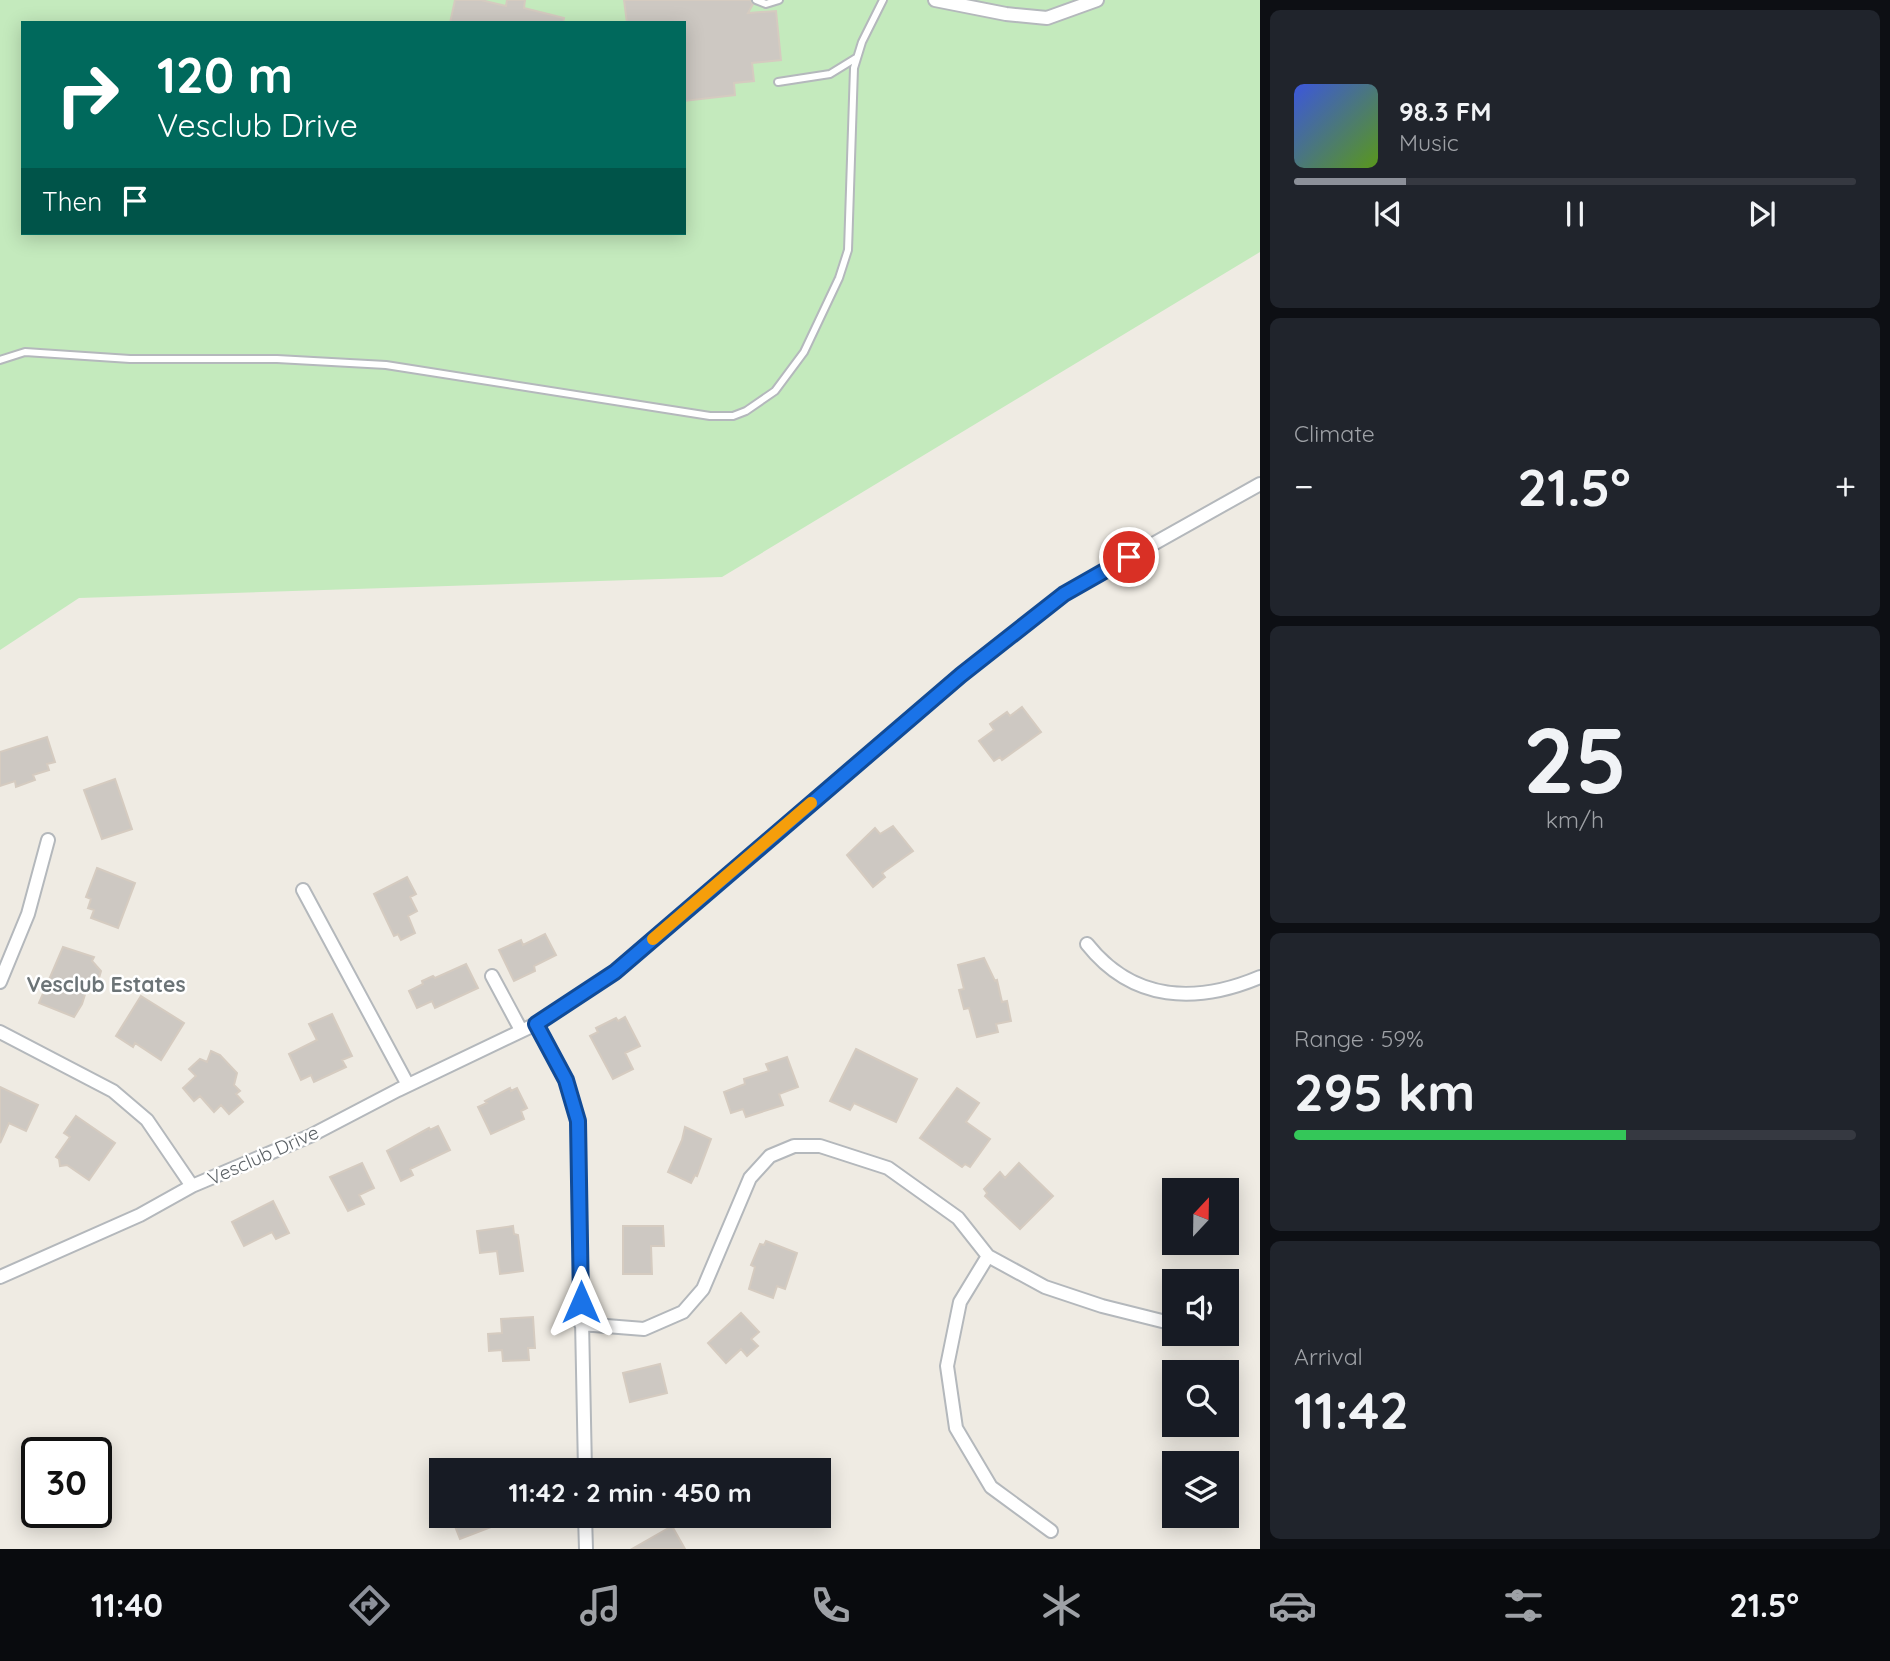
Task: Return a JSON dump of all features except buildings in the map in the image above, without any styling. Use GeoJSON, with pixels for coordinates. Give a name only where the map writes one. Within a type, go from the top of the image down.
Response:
{"type":"FeatureCollection","features":[{"type":"Feature","properties":{"kind":"street"},"geometry":{"type":"LineString","coordinates":[[935,0],[1006,14],[1047,18],[1097,0]]}},
{"type":"Feature","properties":{"kind":"street","name":"Vesclub Drive"},"geometry":{"type":"LineString","coordinates":[[0,1277],[119,1224],[192,1186],[310,1136],[408,1085],[536,1024],[615,972],[961,675],[1064,594],[1260,484]]}},
{"type":"Feature","properties":{"kind":"street"},"geometry":{"type":"LineString","coordinates":[[0,982],[28,914],[48,839]]}},
{"type":"Feature","properties":{"kind":"street"},"geometry":{"type":"LineString","coordinates":[[303,890],[408,1085]]}},
{"type":"Feature","properties":{"kind":"street"},"geometry":{"type":"LineString","coordinates":[[1087,944],[1102,963],[1122,979],[1179,995],[1231,989],[1260,977]]}},
{"type":"Feature","properties":{"kind":"street"},"geometry":{"type":"LineString","coordinates":[[492,976],[521,1030]]}},
{"type":"Feature","properties":{"kind":"street"},"geometry":{"type":"LineString","coordinates":[[536,1024],[566,1080],[578,1121],[585,1458]]}},
{"type":"Feature","properties":{"kind":"street"},"geometry":{"type":"LineString","coordinates":[[0,1032],[113,1091],[147,1120],[192,1186]]}},
{"type":"Feature","properties":{"kind":"street"},"geometry":{"type":"LineString","coordinates":[[581,1324],[644,1329],[682,1312],[703,1289],[750,1178],[770,1156],[794,1146],[820,1146],[888,1168],[958,1218],[988,1255],[1045,1287],[1102,1306],[1162,1321]]}},
{"type":"Feature","properties":{"kind":"street"},"geometry":{"type":"LineString","coordinates":[[988,1255],[960,1301],[947,1366],[956,1428],[991,1487],[1051,1531]]}},
{"type":"Feature","properties":{"kind":"street"},"geometry":{"type":"LineString","coordinates":[[586,1528],[586,1549]]}},
{"type":"Feature","properties":{"kind":"lane"},"geometry":{"type":"LineString","coordinates":[[756,0],[766,4],[779,0]]}},
{"type":"Feature","properties":{"kind":"lane"},"geometry":{"type":"LineString","coordinates":[[0,360],[25,352],[130,359],[277,359],[386,365],[624,405],[710,416],[733,416],[761,403],[787,376],[804,352],[845,264],[849,236],[856,58],[883,0]]}},
{"type":"Feature","properties":{"kind":"lane"},"geometry":{"type":"LineString","coordinates":[[778,82],[830,74],[856,58]]}},
{"type":"Feature","properties":{"kind":"green space"},"geometry":{"type":"Polygon","coordinates":[[[0,0],[1260,0],[1260,252],[722,577],[79,598],[0,650],[0,0]]]}},
{"type":"Feature","properties":{"kind":"slow traffic"},"geometry":{"type":"LineString","coordinates":[[653,939],[811,803]]}},
{"type":"Feature","properties":{"kind":"district","name":"Vesclub Estates"},"geometry":{"type":"Point","coordinates":[106,985]}},
{"type":"Feature","properties":{"kind":"route"},"geometry":{"type":"LineString","coordinates":[[581,1302],[581,1170],[578,1121],[566,1080],[536,1024],[615,972],[961,675],[1064,594],[1129,557]]}}]}
